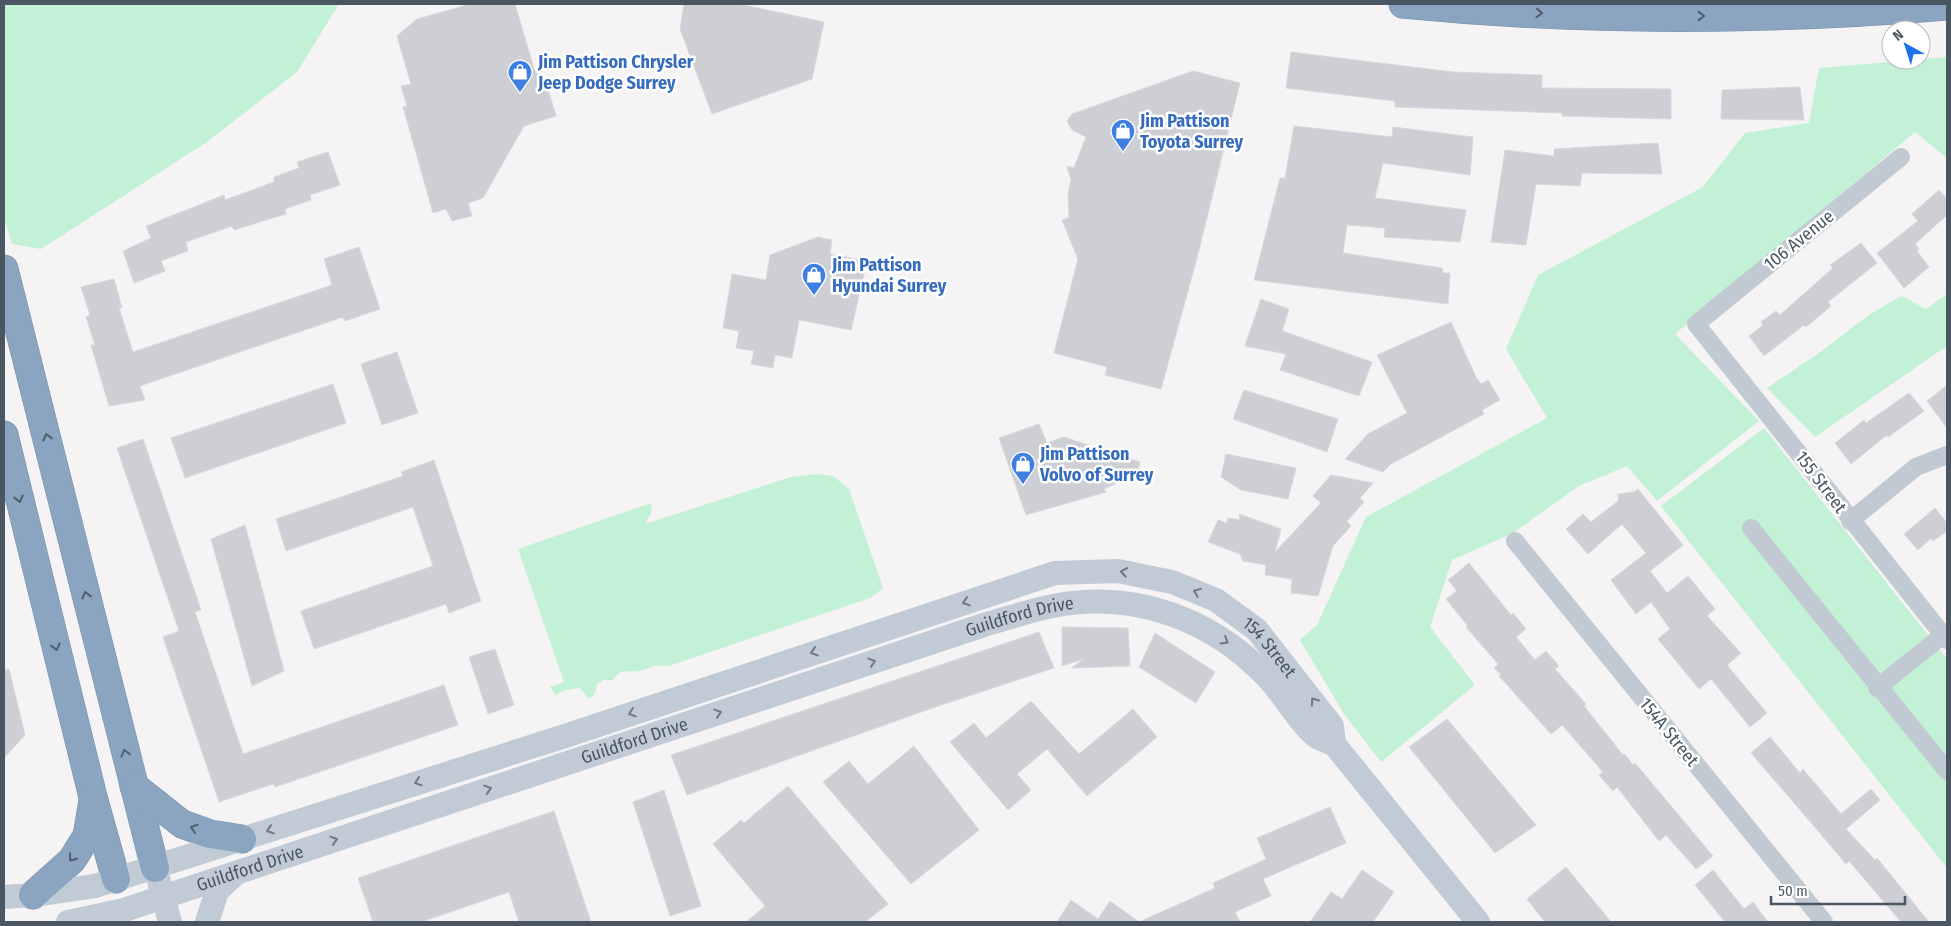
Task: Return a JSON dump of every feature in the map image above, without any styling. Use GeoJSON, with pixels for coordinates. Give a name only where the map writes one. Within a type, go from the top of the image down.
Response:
{"type":"FeatureCollection","features":[{"type":"Feature","properties":{"kind":"highway"},"geometry":{"type":"LineString","coordinates":[[1403,4],[1470,10],[1632,16],[1749,16],[1876,12],[1947,6]]}},
{"type":"Feature","properties":{"kind":"highway"},"geometry":{"type":"LineString","coordinates":[[4,269],[155,868]]}},
{"type":"Feature","properties":{"kind":"highway"},"geometry":{"type":"LineString","coordinates":[[4,435],[93,797],[116,880]]}},
{"type":"Feature","properties":{"kind":"highway"},"geometry":{"type":"LineString","coordinates":[[134,786],[182,824],[210,834],[242,839]]}},
{"type":"Feature","properties":{"kind":"highway"},"geometry":{"type":"LineString","coordinates":[[33,895],[72,860],[87,836],[93,797]]}},
{"type":"Feature","properties":{"kind":"main road","name":"Guildford Drive"},"geometry":{"type":"LineString","coordinates":[[4,896],[33,895],[95,886],[116,880],[565,736],[1055,573],[1118,571],[1172,582]]}},
{"type":"Feature","properties":{"kind":"main road","name":"154 Street"},"geometry":{"type":"LineString","coordinates":[[1172,582],[1216,600],[1257,630],[1332,726],[1334,744]]}},
{"type":"Feature","properties":{"kind":"main road","name":"Guildford Drive"},"geometry":{"type":"LineString","coordinates":[[68,922],[126,916],[163,897],[238,871],[997,622],[1053,606],[1093,601],[1149,607]]}},
{"type":"Feature","properties":{"kind":"main road","name":"154 Street"},"geometry":{"type":"LineString","coordinates":[[1149,607],[1194,622],[1235,647],[1268,679],[1317,738],[1334,744],[1478,922]]}},
{"type":"Feature","properties":{"kind":"main road"},"geometry":{"type":"LineString","coordinates":[[155,868],[170,922]]}},
{"type":"Feature","properties":{"kind":"main road"},"geometry":{"type":"LineString","coordinates":[[207,922],[217,891],[238,871]]}},
{"type":"Feature","properties":{"kind":"main road"},"geometry":{"type":"LineString","coordinates":[[116,880],[126,916]]}},
{"type":"Feature","properties":{"kind":"street","name":"106 Avenue"},"geometry":{"type":"LineString","coordinates":[[1696,324],[1901,157]]}},
{"type":"Feature","properties":{"kind":"street","name":"155 Street"},"geometry":{"type":"LineString","coordinates":[[1696,324],[1756,396],[1850,521],[1945,637]]}},
{"type":"Feature","properties":{"kind":"street"},"geometry":{"type":"LineString","coordinates":[[1850,521],[1916,467],[1947,455]]}},
{"type":"Feature","properties":{"kind":"street"},"geometry":{"type":"LineString","coordinates":[[1751,528],[1877,688],[1947,771]]}},
{"type":"Feature","properties":{"kind":"street","name":"154A Street"},"geometry":{"type":"LineString","coordinates":[[1515,541],[1824,922]]}},
{"type":"Feature","properties":{"kind":"street"},"geometry":{"type":"LineString","coordinates":[[1877,688],[1945,637]]}},
{"type":"Feature","properties":{"kind":"green space"},"geometry":{"type":"Polygon","coordinates":[[[4,4],[339,4],[297,72],[207,142],[41,249],[12,244],[4,218],[4,4]]]}},
{"type":"Feature","properties":{"kind":"green space"},"geometry":{"type":"Polygon","coordinates":[[[1947,57],[1947,158],[1915,132],[1675,334],[1759,421],[1657,501],[1627,466],[1579,486],[1513,533],[1452,560],[1430,627],[1475,685],[1381,762],[1344,714],[1300,640],[1317,625],[1366,517],[1547,418],[1506,349],[1538,275],[1703,187],[1745,133],[1809,123],[1819,68],[1881,63],[1881,70],[1931,70],[1931,58],[1947,57]]]}},
{"type":"Feature","properties":{"kind":"green space"},"geometry":{"type":"Polygon","coordinates":[[[1947,294],[1947,346],[1815,437],[1767,388],[1819,353],[1870,314],[1902,296],[1926,309],[1947,294]]]}},
{"type":"Feature","properties":{"kind":"green space"},"geometry":{"type":"Polygon","coordinates":[[[1764,428],[1947,659],[1947,868],[1661,506],[1764,428]]]}},
{"type":"Feature","properties":{"kind":"green space"},"geometry":{"type":"Polygon","coordinates":[[[817,474],[833,476],[849,489],[883,588],[870,598],[669,666],[656,666],[619,673],[613,680],[604,680],[597,684],[595,693],[588,698],[580,688],[566,690],[555,695],[550,687],[564,682],[518,549],[651,503],[652,511],[645,524],[791,477],[817,474]]]}},
{"type":"Feature","properties":{"kind":"building"},"geometry":{"type":"Polygon","coordinates":[[[471,4],[515,4],[534,69],[547,86],[556,116],[524,126],[483,198],[468,203],[472,216],[452,221],[446,209],[433,213],[403,107],[407,106],[401,86],[411,84],[397,36],[417,19],[471,4]]]}},
{"type":"Feature","properties":{"kind":"building"},"geometry":{"type":"Polygon","coordinates":[[[684,4],[739,4],[824,22],[812,79],[712,114],[680,29],[684,4]]]}},
{"type":"Feature","properties":{"kind":"building"},"geometry":{"type":"Polygon","coordinates":[[[1291,52],[1453,72],[1542,75],[1542,88],[1671,89],[1671,119],[1562,116],[1562,113],[1395,107],[1395,101],[1286,88],[1291,52]]]}},
{"type":"Feature","properties":{"kind":"building"},"geometry":{"type":"Polygon","coordinates":[[[1193,71],[1240,83],[1197,258],[1161,389],[1105,375],[1107,367],[1054,353],[1078,259],[1062,220],[1069,218],[1068,194],[1071,180],[1067,166],[1074,168],[1086,137],[1072,130],[1067,121],[1072,114],[1193,71]]]}},
{"type":"Feature","properties":{"kind":"building"},"geometry":{"type":"Polygon","coordinates":[[[1800,87],[1804,120],[1721,119],[1722,90],[1800,87]]]}},
{"type":"Feature","properties":{"kind":"building"},"geometry":{"type":"Polygon","coordinates":[[[1294,126],[1392,137],[1393,127],[1473,137],[1470,175],[1383,163],[1375,198],[1466,210],[1460,242],[1384,237],[1385,228],[1347,225],[1343,253],[1442,268],[1443,273],[1450,273],[1448,304],[1254,280],[1280,178],[1285,178],[1294,126]]]}},
{"type":"Feature","properties":{"kind":"building"},"geometry":{"type":"Polygon","coordinates":[[[1658,143],[1662,174],[1582,173],[1580,186],[1536,184],[1526,245],[1491,242],[1505,150],[1554,156],[1554,149],[1658,143]]]}},
{"type":"Feature","properties":{"kind":"building"},"geometry":{"type":"Polygon","coordinates":[[[328,152],[340,185],[310,195],[311,200],[285,209],[286,214],[234,230],[232,226],[186,242],[188,251],[161,261],[165,271],[134,283],[123,251],[151,238],[146,226],[224,195],[225,200],[274,182],[274,177],[299,168],[297,162],[328,152]]]}},
{"type":"Feature","properties":{"kind":"building"},"geometry":{"type":"Polygon","coordinates":[[[1939,190],[1947,199],[1947,215],[1915,244],[1919,249],[1917,251],[1929,267],[1904,288],[1877,253],[1918,221],[1912,214],[1939,190]]]}},
{"type":"Feature","properties":{"kind":"building"},"geometry":{"type":"Polygon","coordinates":[[[818,237],[832,240],[830,254],[867,261],[851,330],[799,320],[792,358],[775,355],[773,368],[751,364],[754,351],[736,348],[739,331],[723,328],[732,274],[766,280],[770,255],[818,237]]]}},
{"type":"Feature","properties":{"kind":"building"},"geometry":{"type":"Polygon","coordinates":[[[1861,243],[1877,263],[1828,302],[1831,306],[1806,327],[1804,325],[1764,356],[1749,336],[1763,325],[1761,322],[1776,311],[1780,315],[1833,268],[1830,265],[1861,243]]]}},
{"type":"Feature","properties":{"kind":"building"},"geometry":{"type":"Polygon","coordinates":[[[359,247],[380,309],[345,321],[343,317],[140,386],[145,400],[109,406],[91,345],[95,345],[86,317],[90,315],[81,287],[114,279],[122,308],[119,308],[133,352],[332,285],[324,259],[359,247]]]}},
{"type":"Feature","properties":{"kind":"building"},"geometry":{"type":"Polygon","coordinates":[[[1261,299],[1289,309],[1282,331],[1372,362],[1359,396],[1280,370],[1286,354],[1245,346],[1261,299]]]}},
{"type":"Feature","properties":{"kind":"building"},"geometry":{"type":"Polygon","coordinates":[[[1451,322],[1476,377],[1481,384],[1488,380],[1500,400],[1482,410],[1484,414],[1391,464],[1383,472],[1345,459],[1368,434],[1407,413],[1377,355],[1451,322]]]}},
{"type":"Feature","properties":{"kind":"building"},"geometry":{"type":"Polygon","coordinates":[[[397,352],[418,413],[382,425],[361,364],[397,352]]]}},
{"type":"Feature","properties":{"kind":"building"},"geometry":{"type":"Polygon","coordinates":[[[333,384],[346,423],[185,478],[171,438],[333,384]]]}},
{"type":"Feature","properties":{"kind":"building"},"geometry":{"type":"Polygon","coordinates":[[[1947,385],[1947,428],[1927,401],[1947,385]]]}},
{"type":"Feature","properties":{"kind":"building"},"geometry":{"type":"Polygon","coordinates":[[[1244,390],[1338,419],[1327,452],[1233,419],[1244,390]]]}},
{"type":"Feature","properties":{"kind":"building"},"geometry":{"type":"Polygon","coordinates":[[[1909,393],[1924,411],[1888,437],[1887,435],[1851,464],[1835,443],[1864,420],[1866,423],[1909,393]]]}},
{"type":"Feature","properties":{"kind":"building"},"geometry":{"type":"Polygon","coordinates":[[[1039,424],[1047,443],[1064,437],[1140,462],[1136,478],[1129,477],[1104,489],[1106,492],[1026,515],[999,438],[1039,424]]]}},
{"type":"Feature","properties":{"kind":"building"},"geometry":{"type":"Polygon","coordinates":[[[143,439],[201,610],[195,612],[243,754],[444,685],[458,725],[275,787],[273,784],[219,802],[163,637],[179,631],[117,448],[143,439]]]}},
{"type":"Feature","properties":{"kind":"building"},"geometry":{"type":"Polygon","coordinates":[[[1226,454],[1296,468],[1288,499],[1241,490],[1221,477],[1226,454]]]}},
{"type":"Feature","properties":{"kind":"building"},"geometry":{"type":"Polygon","coordinates":[[[434,460],[481,601],[449,613],[446,604],[314,649],[301,611],[433,566],[413,507],[286,551],[276,519],[403,476],[401,472],[434,460]]]}},
{"type":"Feature","properties":{"kind":"building"},"geometry":{"type":"Polygon","coordinates":[[[1331,475],[1373,483],[1360,498],[1364,502],[1347,521],[1351,526],[1333,546],[1318,596],[1291,593],[1292,579],[1265,575],[1266,565],[1243,561],[1240,554],[1208,542],[1218,520],[1227,523],[1228,518],[1240,520],[1239,514],[1281,529],[1275,552],[1321,503],[1313,496],[1331,475]]]}},
{"type":"Feature","properties":{"kind":"building"},"geometry":{"type":"Polygon","coordinates":[[[1638,489],[1683,545],[1650,571],[1667,593],[1688,576],[1715,609],[1707,616],[1741,653],[1727,665],[1767,713],[1750,727],[1711,679],[1699,689],[1658,639],[1670,629],[1651,602],[1636,614],[1611,580],[1646,553],[1622,524],[1588,554],[1566,529],[1583,514],[1591,522],[1618,501],[1618,494],[1634,492],[1638,489]]]}},
{"type":"Feature","properties":{"kind":"building"},"geometry":{"type":"Polygon","coordinates":[[[1935,508],[1947,523],[1947,531],[1933,541],[1931,538],[1918,550],[1904,534],[1935,508]]]}},
{"type":"Feature","properties":{"kind":"building"},"geometry":{"type":"Polygon","coordinates":[[[245,525],[284,671],[252,686],[211,539],[245,525]]]}},
{"type":"Feature","properties":{"kind":"building"},"geometry":{"type":"Polygon","coordinates":[[[1469,563],[1511,615],[1513,613],[1526,629],[1516,637],[1535,660],[1546,651],[1559,666],[1555,669],[1586,704],[1584,706],[1623,755],[1625,754],[1633,765],[1635,763],[1713,856],[1696,869],[1666,835],[1659,841],[1617,787],[1613,791],[1599,775],[1603,772],[1562,725],[1551,734],[1499,676],[1501,674],[1494,668],[1498,664],[1466,627],[1468,626],[1446,599],[1457,591],[1448,580],[1469,563]]]}},
{"type":"Feature","properties":{"kind":"building"},"geometry":{"type":"Polygon","coordinates":[[[1062,627],[1128,628],[1130,666],[1072,668],[1083,659],[1062,666],[1062,627]]]}},
{"type":"Feature","properties":{"kind":"building"},"geometry":{"type":"Polygon","coordinates":[[[1039,632],[1054,668],[941,705],[687,795],[671,755],[1039,632]]]}},
{"type":"Feature","properties":{"kind":"building"},"geometry":{"type":"Polygon","coordinates":[[[1155,633],[1215,672],[1196,703],[1139,667],[1155,633]]]}},
{"type":"Feature","properties":{"kind":"building"},"geometry":{"type":"Polygon","coordinates":[[[495,649],[514,705],[488,714],[469,657],[495,649]]]}},
{"type":"Feature","properties":{"kind":"building"},"geometry":{"type":"Polygon","coordinates":[[[9,669],[25,735],[4,758],[4,670],[9,669]]]}},
{"type":"Feature","properties":{"kind":"building"},"geometry":{"type":"Polygon","coordinates":[[[1031,701],[1079,754],[1133,709],[1157,737],[1087,796],[1047,749],[1017,774],[1031,790],[1008,810],[950,742],[974,723],[986,738],[1031,701]]]}},
{"type":"Feature","properties":{"kind":"building"},"geometry":{"type":"Polygon","coordinates":[[[1447,719],[1536,825],[1495,853],[1409,747],[1447,719]]]}},
{"type":"Feature","properties":{"kind":"building"},"geometry":{"type":"Polygon","coordinates":[[[1770,737],[1800,773],[1803,769],[1841,814],[1871,789],[1880,800],[1846,829],[1875,860],[1877,858],[1929,922],[1901,922],[1849,861],[1846,864],[1751,753],[1770,737]]]}},
{"type":"Feature","properties":{"kind":"building"},"geometry":{"type":"Polygon","coordinates":[[[914,746],[979,830],[911,884],[823,782],[849,761],[868,784],[914,746]]]}},
{"type":"Feature","properties":{"kind":"building"},"geometry":{"type":"Polygon","coordinates":[[[788,786],[888,904],[865,922],[746,922],[765,906],[713,844],[741,820],[744,823],[788,786]]]}},
{"type":"Feature","properties":{"kind":"building"},"geometry":{"type":"Polygon","coordinates":[[[664,790],[701,906],[670,916],[633,802],[664,790]]]}},
{"type":"Feature","properties":{"kind":"building"},"geometry":{"type":"Polygon","coordinates":[[[1330,807],[1346,843],[1263,879],[1271,896],[1235,912],[1240,922],[1139,922],[1215,888],[1213,883],[1266,859],[1257,838],[1330,807]]]}},
{"type":"Feature","properties":{"kind":"building"},"geometry":{"type":"Polygon","coordinates":[[[554,811],[591,922],[519,922],[509,892],[421,922],[373,922],[358,878],[554,811]]]}},
{"type":"Feature","properties":{"kind":"building"},"geometry":{"type":"Polygon","coordinates":[[[1566,867],[1611,922],[1545,922],[1527,899],[1566,867]]]}},
{"type":"Feature","properties":{"kind":"building"},"geometry":{"type":"Polygon","coordinates":[[[1362,870],[1394,892],[1373,922],[1310,922],[1331,892],[1342,899],[1362,870]]]}},
{"type":"Feature","properties":{"kind":"building"},"geometry":{"type":"Polygon","coordinates":[[[1713,870],[1744,909],[1753,902],[1768,922],[1725,922],[1695,885],[1713,870]]]}},
{"type":"Feature","properties":{"kind":"building"},"geometry":{"type":"Polygon","coordinates":[[[1071,900],[1098,919],[1110,901],[1139,922],[1057,922],[1071,900]]]}},
{"type":"Feature","properties":{"kind":"place","name":"Jim Pattison Chrysler Jeep Dodge Surrey"},"geometry":{"type":"Point","coordinates":[520,93]}},
{"type":"Feature","properties":{"kind":"place","name":"Jim Pattison Toyota Surrey"},"geometry":{"type":"Point","coordinates":[1123,152]}},
{"type":"Feature","properties":{"kind":"place","name":"Jim Pattison Hyundai Surrey"},"geometry":{"type":"Point","coordinates":[814,296]}},
{"type":"Feature","properties":{"kind":"place","name":"Jim Pattison Volvo of Surrey"},"geometry":{"type":"Point","coordinates":[1023,485]}}]}
